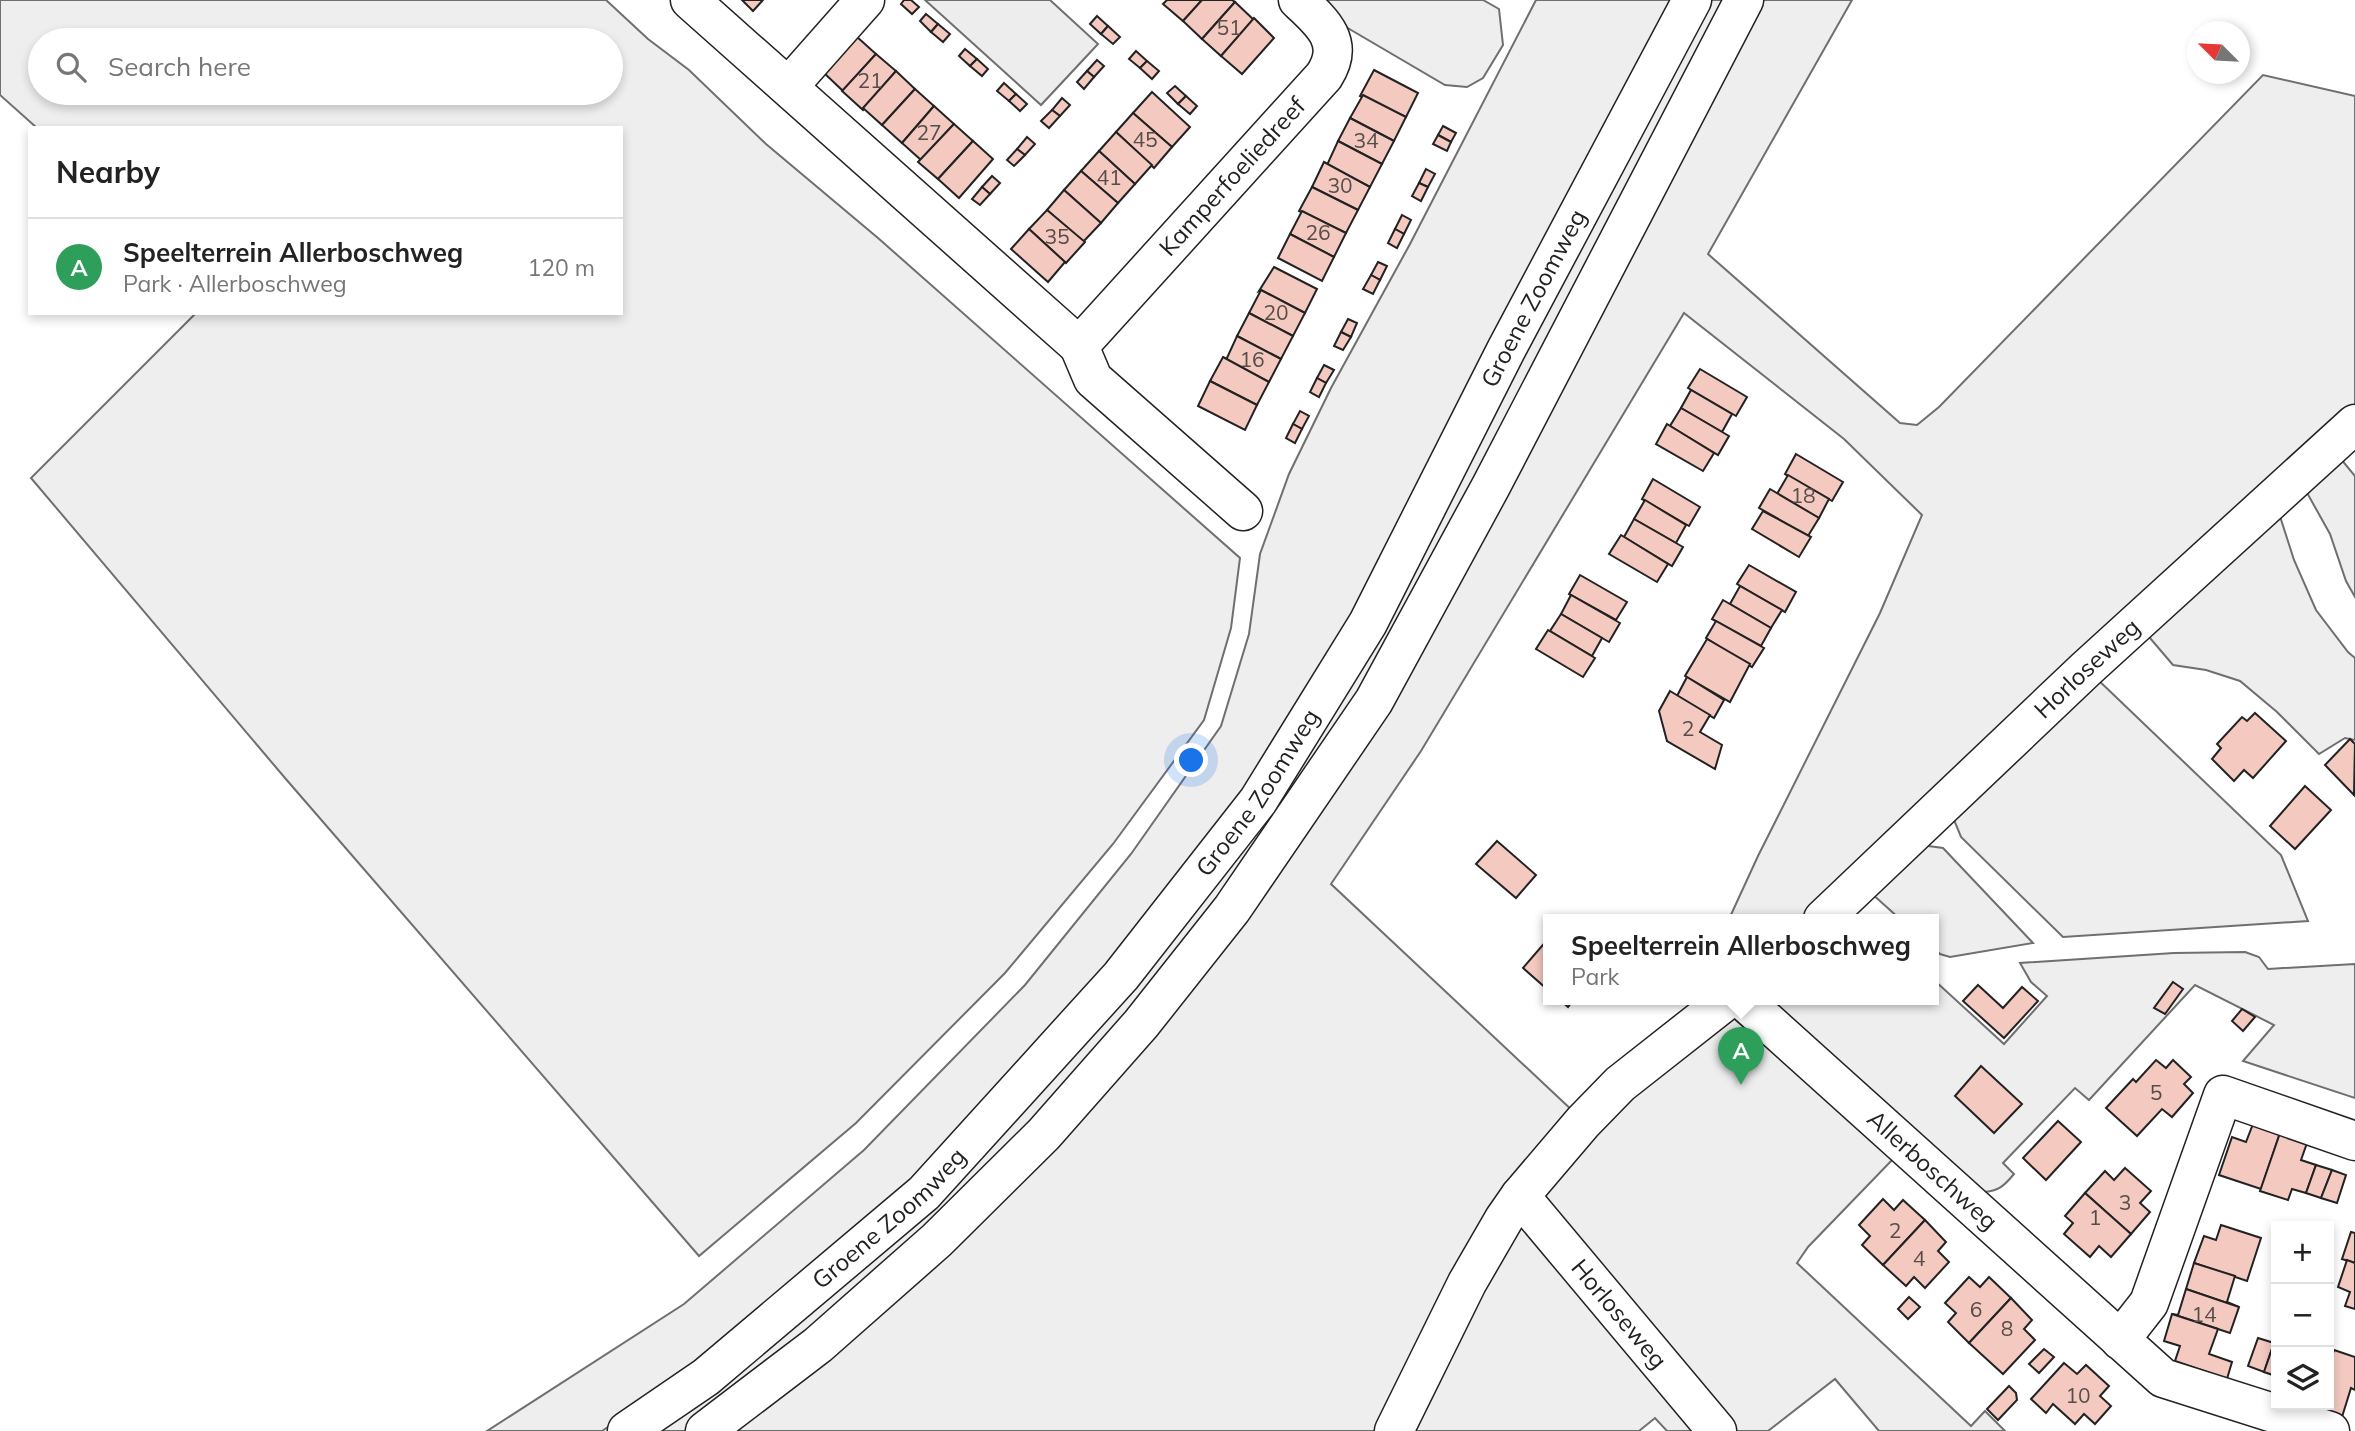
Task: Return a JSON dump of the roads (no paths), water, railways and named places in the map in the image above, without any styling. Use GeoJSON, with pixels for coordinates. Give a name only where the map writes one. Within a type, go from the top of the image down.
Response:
{"type":"FeatureCollection","features":[{"type":"Feature","properties":{"kind":"street"},"geometry":{"type":"LineString","coordinates":[[690,0],[1079,346],[1093,379],[1243,511]]}},
{"type":"Feature","properties":{"kind":"street"},"geometry":{"type":"LineString","coordinates":[[789,86],[865,0]]}},
{"type":"Feature","properties":{"kind":"street","name":"Kamperfoeliedreef"},"geometry":{"type":"LineString","coordinates":[[1079,346],[1329,69],[1332,52],[1329,31],[1326,25],[1298,0]]}},
{"type":"Feature","properties":{"kind":"street","name":"Groene Zoomweg"},"geometry":{"type":"LineString","coordinates":[[627,1431],[706,1377],[924,1193],[1121,976],[1258,801],[1368,623],[1506,350],[1692,0]]}},
{"type":"Feature","properties":{"kind":"street","name":"Groene Zoomweg"},"geometry":{"type":"LineString","coordinates":[[705,1431],[818,1345],[947,1231],[1052,1124],[1141,1024],[1232,909],[1374,701],[1497,473],[1744,0]]}},
{"type":"Feature","properties":{"kind":"street","name":"Horloseweg"},"geometry":{"type":"LineString","coordinates":[[1829,914],[2108,648],[2355,424]]}},
{"type":"Feature","properties":{"kind":"street"},"geometry":{"type":"LineString","coordinates":[[1394,1431],[1467,1283],[1520,1196],[1583,1122],[1620,1084],[1720,1005]]}},
{"type":"Feature","properties":{"kind":"street","name":"Allerboschweg"},"geometry":{"type":"LineString","coordinates":[[1749,1005],[2163,1378],[2330,1431]]}},
{"type":"Feature","properties":{"kind":"street"},"geometry":{"type":"LineString","coordinates":[[2120,1340],[2148,1303],[2223,1095],[2355,1141]]}},
{"type":"Feature","properties":{"kind":"street","name":"Horloseweg"},"geometry":{"type":"LineString","coordinates":[[1520,1196],[1717,1431]]}},
{"type":"Feature","properties":{"kind":"place","name":"Speelterrein Allerboschweg"},"geometry":{"type":"Point","coordinates":[1741,1085]}}]}
